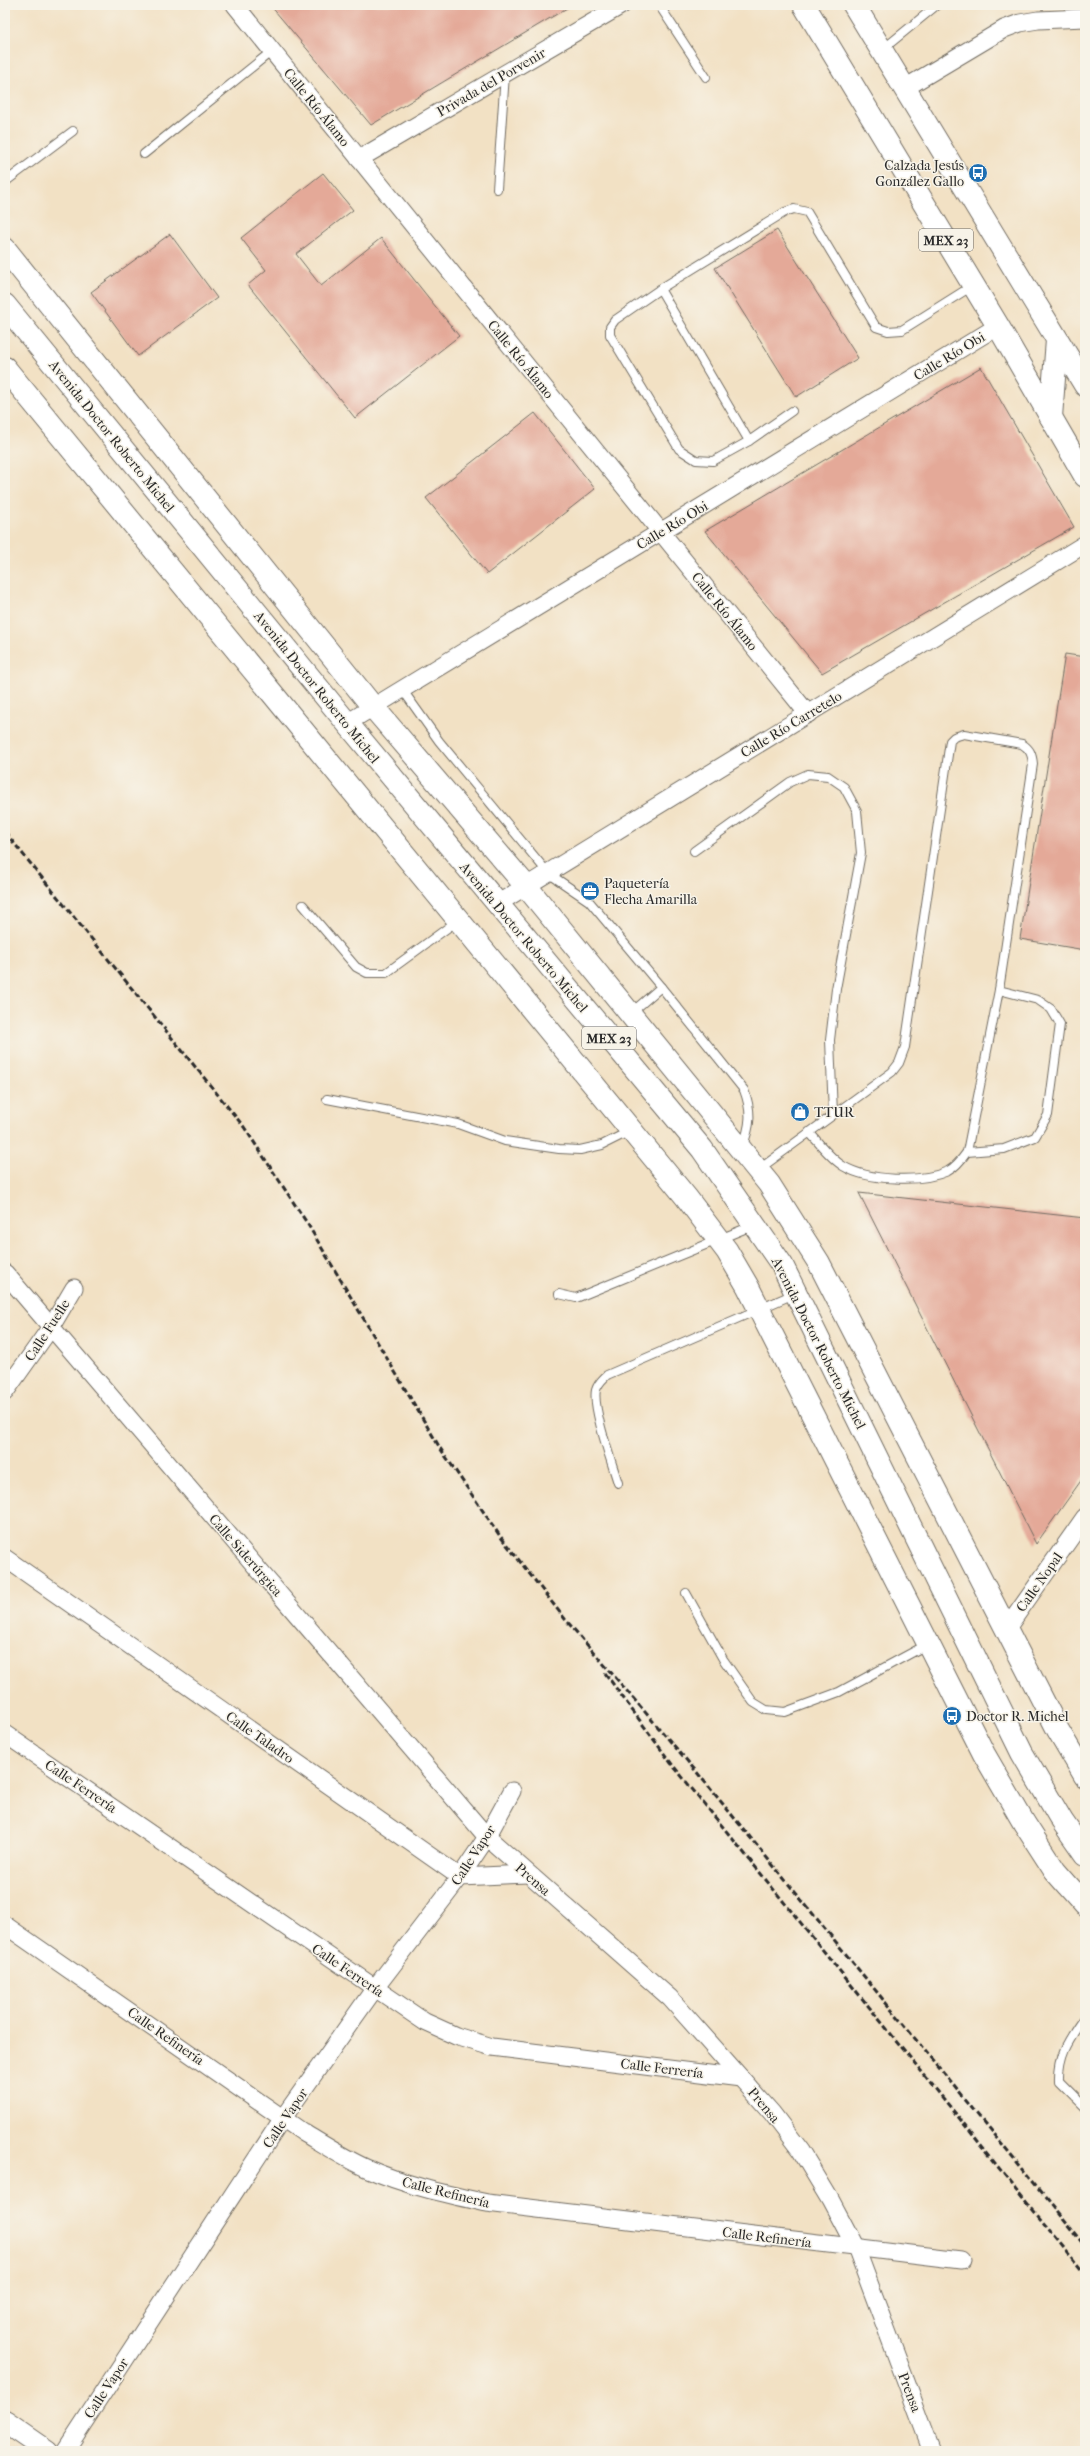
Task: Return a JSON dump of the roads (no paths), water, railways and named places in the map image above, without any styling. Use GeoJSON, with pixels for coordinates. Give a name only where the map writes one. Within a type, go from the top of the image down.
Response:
{"type":"FeatureCollection","features":[{"type":"Feature","properties":{"kind":"main road","name":"MEX 23"},"geometry":{"type":"LineString","coordinates":[[804,5],[998,326],[1085,476]]}},
{"type":"Feature","properties":{"kind":"main road","name":"MEX 23"},"geometry":{"type":"LineString","coordinates":[[854,5],[1085,385]]}},
{"type":"Feature","properties":{"kind":"main road"},"geometry":{"type":"LineString","coordinates":[[5,248],[373,707],[526,886],[629,1015],[741,1150],[781,1202],[819,1263],[1058,1730],[1085,1776]]}},
{"type":"Feature","properties":{"kind":"main road","name":"Avenida Doctor Roberto Michel"},"geometry":{"type":"LineString","coordinates":[[5,305],[346,723],[702,1149],[782,1265],[1022,1753],[1062,1821],[1085,1854]]}},
{"type":"Feature","properties":{"kind":"main road"},"geometry":{"type":"LineString","coordinates":[[1051,417],[1057,340]]}},
{"type":"Feature","properties":{"kind":"main road"},"geometry":{"type":"LineString","coordinates":[[5,368],[631,1130],[719,1240],[759,1310],[984,1754],[1024,1823],[1055,1871],[1085,1905]]}},
{"type":"Feature","properties":{"kind":"main road"},"geometry":{"type":"LineString","coordinates":[[5,2422],[47,2451]]}},
{"type":"Feature","properties":{"kind":"street","name":"Calle Río Álamo"},"geometry":{"type":"LineString","coordinates":[[235,5],[808,714]]}},
{"type":"Feature","properties":{"kind":"street","name":"Privada del Porvenir"},"geometry":{"type":"LineString","coordinates":[[359,159],[622,5]]}},
{"type":"Feature","properties":{"kind":"street"},"geometry":{"type":"LineString","coordinates":[[905,88],[1004,29],[1020,23],[1085,18]]}},
{"type":"Feature","properties":{"kind":"street","name":"Calle Río Obi"},"geometry":{"type":"LineString","coordinates":[[346,723],[998,326]]}},
{"type":"Feature","properties":{"kind":"street","name":"Calle Río Carretelo"},"geometry":{"type":"LineString","coordinates":[[497,904],[1085,544]]}},
{"type":"Feature","properties":{"kind":"street","name":"Calle Siderúrgica"},"geometry":{"type":"LineString","coordinates":[[5,1273],[487,1837]]}},
{"type":"Feature","properties":{"kind":"street","name":"Calle Fuelle"},"geometry":{"type":"LineString","coordinates":[[7,1386],[51,1327],[74,1288]]}},
{"type":"Feature","properties":{"kind":"street","name":"Calle Nopal"},"geometry":{"type":"LineString","coordinates":[[1007,1628],[1085,1517]]}},
{"type":"Feature","properties":{"kind":"street","name":"Calle Taladro"},"geometry":{"type":"LineString","coordinates":[[5,1558],[460,1877]]}},
{"type":"Feature","properties":{"kind":"street","name":"Calle Ferrería"},"geometry":{"type":"LineString","coordinates":[[5,1734],[425,2022],[456,2036],[492,2047],[742,2078]]}},
{"type":"Feature","properties":{"kind":"street","name":"Calle Vapor"},"geometry":{"type":"LineString","coordinates":[[65,2451],[283,2118],[375,1988],[460,1877],[487,1837],[512,1791]]}},
{"type":"Feature","properties":{"kind":"street","name":"Prensa"},"geometry":{"type":"LineString","coordinates":[[487,1837],[527,1874],[670,1998],[772,2113],[801,2151],[830,2199],[856,2248],[932,2451]]}},
{"type":"Feature","properties":{"kind":"street"},"geometry":{"type":"LineString","coordinates":[[460,1877],[527,1874]]}},
{"type":"Feature","properties":{"kind":"street","name":"Calle Refinería"},"geometry":{"type":"LineString","coordinates":[[5,1925],[283,2118],[364,2167],[386,2176],[443,2194],[487,2203],[961,2260]]}},
{"type":"Feature","properties":{"kind":"lane"},"geometry":{"type":"LineString","coordinates":[[659,5],[706,77]]}},
{"type":"Feature","properties":{"kind":"lane"},"geometry":{"type":"LineString","coordinates":[[882,51],[937,5]]}},
{"type":"Feature","properties":{"kind":"lane"},"geometry":{"type":"LineString","coordinates":[[144,154],[272,51]]}},
{"type":"Feature","properties":{"kind":"lane"},"geometry":{"type":"LineString","coordinates":[[497,189],[505,74]]}},
{"type":"Feature","properties":{"kind":"lane"},"geometry":{"type":"LineString","coordinates":[[5,182],[73,131]]}},
{"type":"Feature","properties":{"kind":"lane"},"geometry":{"type":"LineString","coordinates":[[792,412],[749,441],[713,461],[696,460],[679,449],[610,335],[610,327],[615,320],[660,289],[785,212],[794,209],[807,212],[876,327],[888,331],[902,330],[973,285]]}},
{"type":"Feature","properties":{"kind":"lane"},"geometry":{"type":"LineString","coordinates":[[660,289],[749,441]]}},
{"type":"Feature","properties":{"kind":"lane"},"geometry":{"type":"LineString","coordinates":[[402,689],[439,741],[548,873],[589,901],[662,987],[744,1090],[750,1104],[750,1119],[741,1150]]}},
{"type":"Feature","properties":{"kind":"lane"},"geometry":{"type":"LineString","coordinates":[[757,1171],[809,1132],[892,1072],[899,1063],[905,1047],[948,746],[954,737],[959,734],[1022,744],[1031,752],[1032,757],[999,990],[967,1152],[960,1162],[948,1171],[923,1178],[887,1178],[844,1167],[830,1155],[809,1132]]}},
{"type":"Feature","properties":{"kind":"lane"},"geometry":{"type":"LineString","coordinates":[[694,851],[790,782],[808,774],[828,776],[844,787],[857,811],[861,853],[836,989],[830,1040],[834,1114]]}},
{"type":"Feature","properties":{"kind":"lane"},"geometry":{"type":"LineString","coordinates":[[302,905],[356,967],[367,973],[386,973],[458,920]]}},
{"type":"Feature","properties":{"kind":"lane"},"geometry":{"type":"LineString","coordinates":[[629,1015],[662,987]]}},
{"type":"Feature","properties":{"kind":"lane"},"geometry":{"type":"LineString","coordinates":[[967,1152],[1004,1149],[1035,1137],[1048,1114],[1060,1024],[1051,1009],[1038,1000],[999,990]]}},
{"type":"Feature","properties":{"kind":"lane"},"geometry":{"type":"LineString","coordinates":[[327,1099],[458,1124],[505,1141],[559,1149],[580,1150],[602,1145],[631,1130]]}},
{"type":"Feature","properties":{"kind":"lane"},"geometry":{"type":"LineString","coordinates":[[559,1294],[576,1298],[754,1225]]}},
{"type":"Feature","properties":{"kind":"lane"},"geometry":{"type":"LineString","coordinates":[[618,1483],[597,1406],[596,1391],[598,1384],[607,1375],[796,1293]]}},
{"type":"Feature","properties":{"kind":"lane"},"geometry":{"type":"LineString","coordinates":[[686,1593],[723,1659],[753,1702],[766,1710],[785,1712],[839,1692],[928,1644]]}},
{"type":"Feature","properties":{"kind":"lane"},"geometry":{"type":"LineString","coordinates":[[1085,2016],[1069,2039],[1059,2062],[1059,2081],[1085,2108]]}},
{"type":"Feature","properties":{"kind":"railway"},"geometry":{"type":"LineString","coordinates":[[5,832],[244,1127],[307,1223],[440,1448],[500,1536],[565,1619],[695,1770],[1085,2246]]}},
{"type":"Feature","properties":{"kind":"railway"},"geometry":{"type":"LineString","coordinates":[[605,1673],[671,1763],[1085,2273]]}},
{"type":"Feature","properties":{"kind":"place","name":"Calzada Jesús González Gallo"},"geometry":{"type":"Point","coordinates":[978,173]}},
{"type":"Feature","properties":{"kind":"place","name":"Paquetería Flecha Amarilla"},"geometry":{"type":"Point","coordinates":[590,891]}},
{"type":"Feature","properties":{"kind":"place","name":"TTUR"},"geometry":{"type":"Point","coordinates":[800,1112]}},
{"type":"Feature","properties":{"kind":"place","name":"Doctor R. Michel"},"geometry":{"type":"Point","coordinates":[952,1716]}}]}
